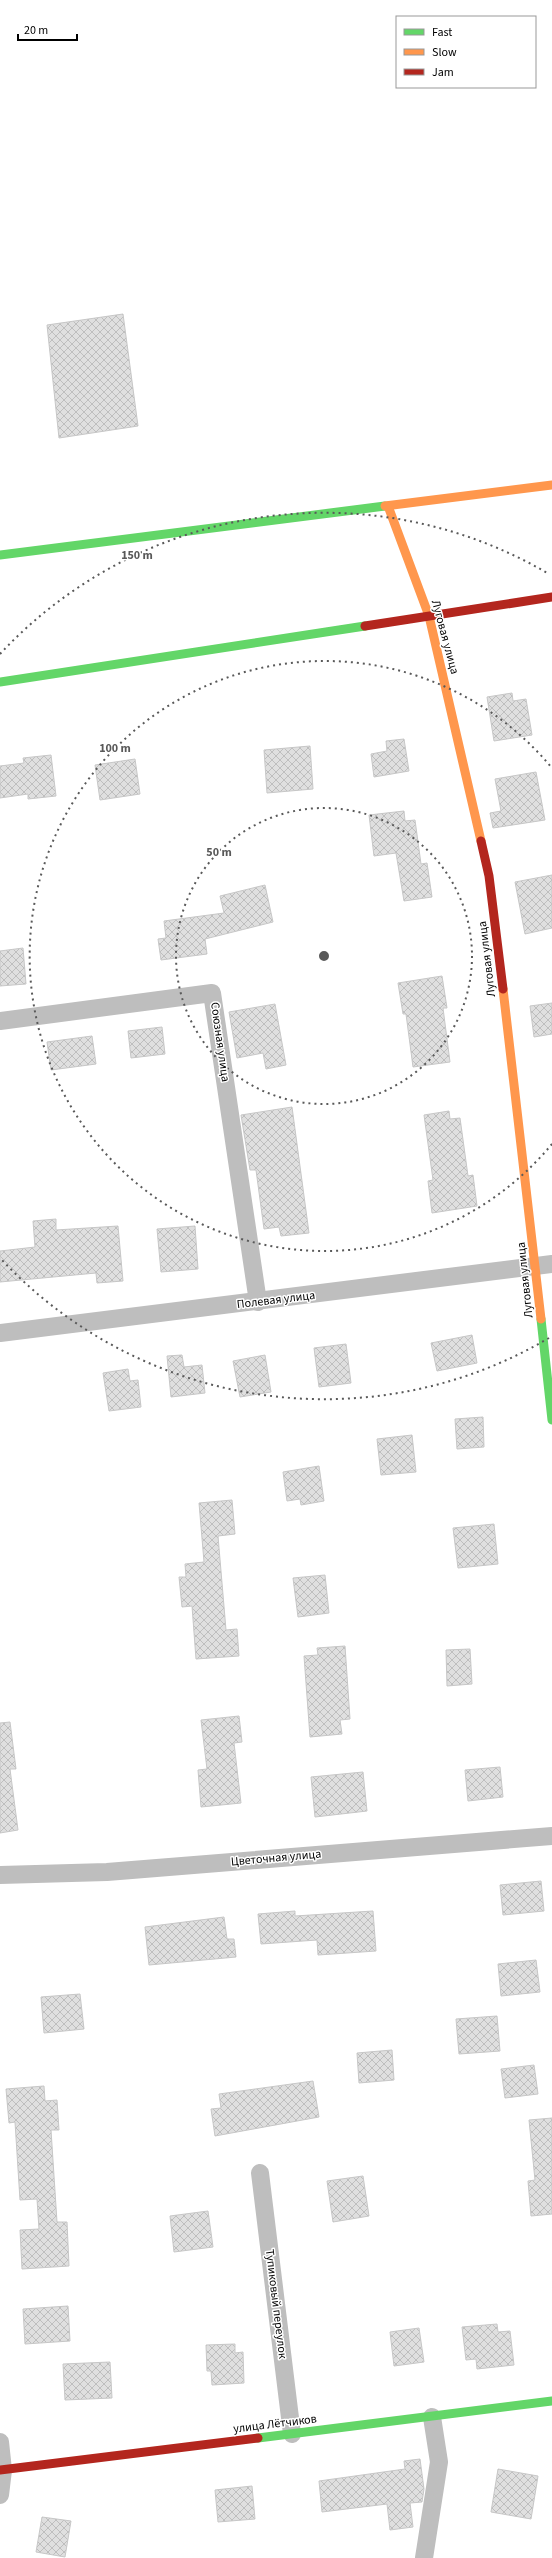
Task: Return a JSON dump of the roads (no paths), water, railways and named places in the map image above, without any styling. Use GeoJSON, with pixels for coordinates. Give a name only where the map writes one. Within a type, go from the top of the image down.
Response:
{"type":"FeatureCollection","features":[{"type":"Feature","properties":{"kind":"street"},"geometry":{"type":"LineString","coordinates":[[0,555],[552,485]]}},
{"type":"Feature","properties":{"kind":"street","name":"Луговая улица"},"geometry":{"type":"LineString","coordinates":[[388,506],[429,616],[489,876],[544,1265],[552,1420]]}},
{"type":"Feature","properties":{"kind":"street"},"geometry":{"type":"LineString","coordinates":[[0,682],[552,597]]}},
{"type":"Feature","properties":{"kind":"street","name":"Союзная улица"},"geometry":{"type":"LineString","coordinates":[[0,1021],[212,993],[258,1302]]}},
{"type":"Feature","properties":{"kind":"street","name":"Полевая улица"},"geometry":{"type":"LineString","coordinates":[[0,1333],[258,1302],[544,1265]]}},
{"type":"Feature","properties":{"kind":"street","name":"Цветочная улица"},"geometry":{"type":"LineString","coordinates":[[0,1875],[106,1872],[552,1836]]}},
{"type":"Feature","properties":{"kind":"street","name":"Тупиковый переулок"},"geometry":{"type":"LineString","coordinates":[[260,2173],[292,2434]]}},
{"type":"Feature","properties":{"kind":"street","name":"улица Лётчиков"},"geometry":{"type":"LineString","coordinates":[[1,2470],[552,2401]]}},
{"type":"Feature","properties":{"kind":"street"},"geometry":{"type":"LineString","coordinates":[[424,2558],[440,2462],[432,2417]]}},
{"type":"Feature","properties":{"kind":"street"},"geometry":{"type":"LineString","coordinates":[[0,2442],[0,2495]]}}]}
